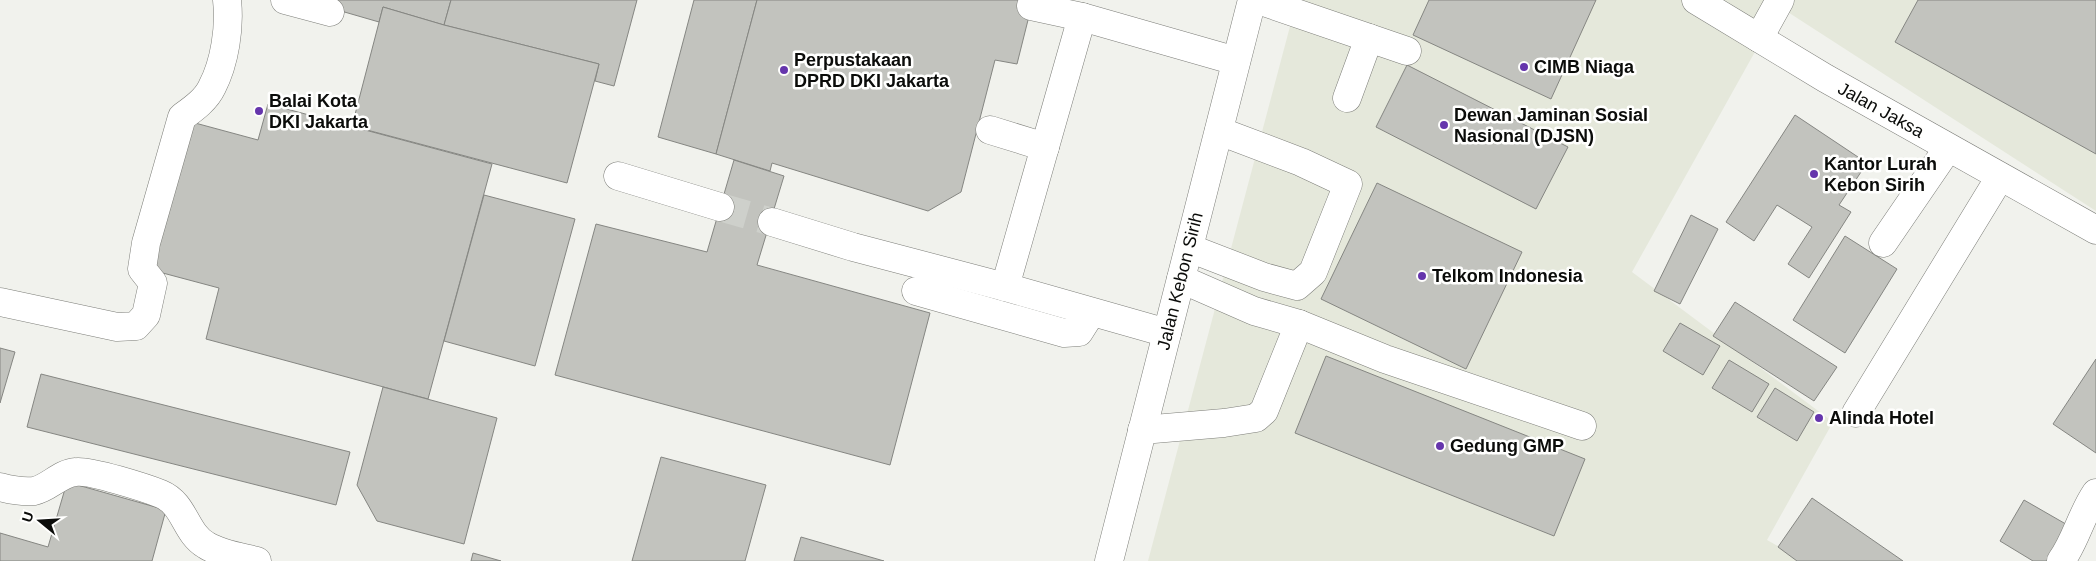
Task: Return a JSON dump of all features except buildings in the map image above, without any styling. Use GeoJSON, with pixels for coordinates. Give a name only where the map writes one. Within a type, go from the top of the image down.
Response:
{"type":"FeatureCollection","features":[{"type":"Feature","properties":{"kind":"main road"},"geometry":{"type":"LineString","coordinates":[[0,302],[117,327],[136,326],[146,315],[153,283],[142,269],[146,243],[182,117],[199,104],[212,88],[223,55],[228,14],[226,0]]}},
{"type":"Feature","properties":{"kind":"main road"},"geometry":{"type":"LineString","coordinates":[[285,0],[330,12]]}},
{"type":"Feature","properties":{"kind":"main road","name":"Jalan Kebon Sirih"},"geometry":{"type":"LineString","coordinates":[[1109,561],[1252,0]]}},
{"type":"Feature","properties":{"kind":"main road"},"geometry":{"type":"LineString","coordinates":[[1258,0],[1407,51]]}},
{"type":"Feature","properties":{"kind":"main road","name":"Jalan Jaksa"},"geometry":{"type":"LineString","coordinates":[[1696,0],[1825,78],[2096,230]]}},
{"type":"Feature","properties":{"kind":"main road"},"geometry":{"type":"LineString","coordinates":[[1759,38],[1780,0]]}},
{"type":"Feature","properties":{"kind":"main road"},"geometry":{"type":"LineString","coordinates":[[1031,6],[1082,17],[1236,61]]}},
{"type":"Feature","properties":{"kind":"main road"},"geometry":{"type":"LineString","coordinates":[[1005,287],[1082,17]]}},
{"type":"Feature","properties":{"kind":"main road"},"geometry":{"type":"LineString","coordinates":[[1347,98],[1369,38]]}},
{"type":"Feature","properties":{"kind":"main road"},"geometry":{"type":"LineString","coordinates":[[990,130],[1045,147]]}},
{"type":"Feature","properties":{"kind":"main road"},"geometry":{"type":"LineString","coordinates":[[1189,248],[1264,277],[1297,286],[1313,272],[1348,184],[1301,162],[1219,131]]}},
{"type":"Feature","properties":{"kind":"main road"},"geometry":{"type":"LineString","coordinates":[[1883,243],[1948,148]]}},
{"type":"Feature","properties":{"kind":"main road"},"geometry":{"type":"LineString","coordinates":[[618,176],[720,207]]}},
{"type":"Feature","properties":{"kind":"main road"},"geometry":{"type":"LineString","coordinates":[[1856,413],[2000,177]]}},
{"type":"Feature","properties":{"kind":"main road"},"geometry":{"type":"LineString","coordinates":[[772,222],[852,247],[1005,287],[1167,333]]}},
{"type":"Feature","properties":{"kind":"main road"},"geometry":{"type":"LineString","coordinates":[[1181,279],[1254,310],[1299,324],[1385,359],[1582,426]]}},
{"type":"Feature","properties":{"kind":"main road"},"geometry":{"type":"LineString","coordinates":[[916,291],[1064,333],[1079,332],[1091,312]]}},
{"type":"Feature","properties":{"kind":"main road"},"geometry":{"type":"LineString","coordinates":[[1142,430],[1224,423],[1256,418],[1264,410],[1299,324]]}},
{"type":"Feature","properties":{"kind":"main road"},"geometry":{"type":"LineString","coordinates":[[0,487],[15,491],[36,490],[65,475],[75,472],[88,472],[163,495],[174,502],[196,536],[206,545],[257,561]]}},
{"type":"Feature","properties":{"kind":"main road"},"geometry":{"type":"LineString","coordinates":[[2061,561],[2072,546],[2080,521],[2096,493]]}},
{"type":"Feature","properties":{"kind":"shaded area"},"geometry":{"type":"Polygon","coordinates":[[[1297,0],[2096,0],[2096,211],[1780,7],[1632,272],[1833,422],[1767,540],[1805,561],[1148,561],[1297,0]]]}},
{"type":"Feature","properties":{"kind":"tunnel"},"geometry":{"type":"LineString","coordinates":[[720,207],[772,222]]}},
{"type":"Feature","properties":{"kind":"place","name":"CIMB Niaga"},"geometry":{"type":"Point","coordinates":[1524,67]}},
{"type":"Feature","properties":{"kind":"place","name":"Perpustakaan DPRD DKI Jakarta"},"geometry":{"type":"Point","coordinates":[784,70]}},
{"type":"Feature","properties":{"kind":"place","name":"Balai Kota DKI Jakarta"},"geometry":{"type":"Point","coordinates":[259,111]}},
{"type":"Feature","properties":{"kind":"place","name":"Dewan Jaminan Sosial Nasional (DJSN)"},"geometry":{"type":"Point","coordinates":[1444,125]}},
{"type":"Feature","properties":{"kind":"place","name":"Kantor Lurah Kebon Sirih"},"geometry":{"type":"Point","coordinates":[1814,174]}},
{"type":"Feature","properties":{"kind":"place","name":"Telkom Indonesia"},"geometry":{"type":"Point","coordinates":[1422,276]}},
{"type":"Feature","properties":{"kind":"place","name":"Alinda Hotel"},"geometry":{"type":"Point","coordinates":[1819,418]}},
{"type":"Feature","properties":{"kind":"place","name":"Gedung GMP"},"geometry":{"type":"Point","coordinates":[1440,446]}}]}
